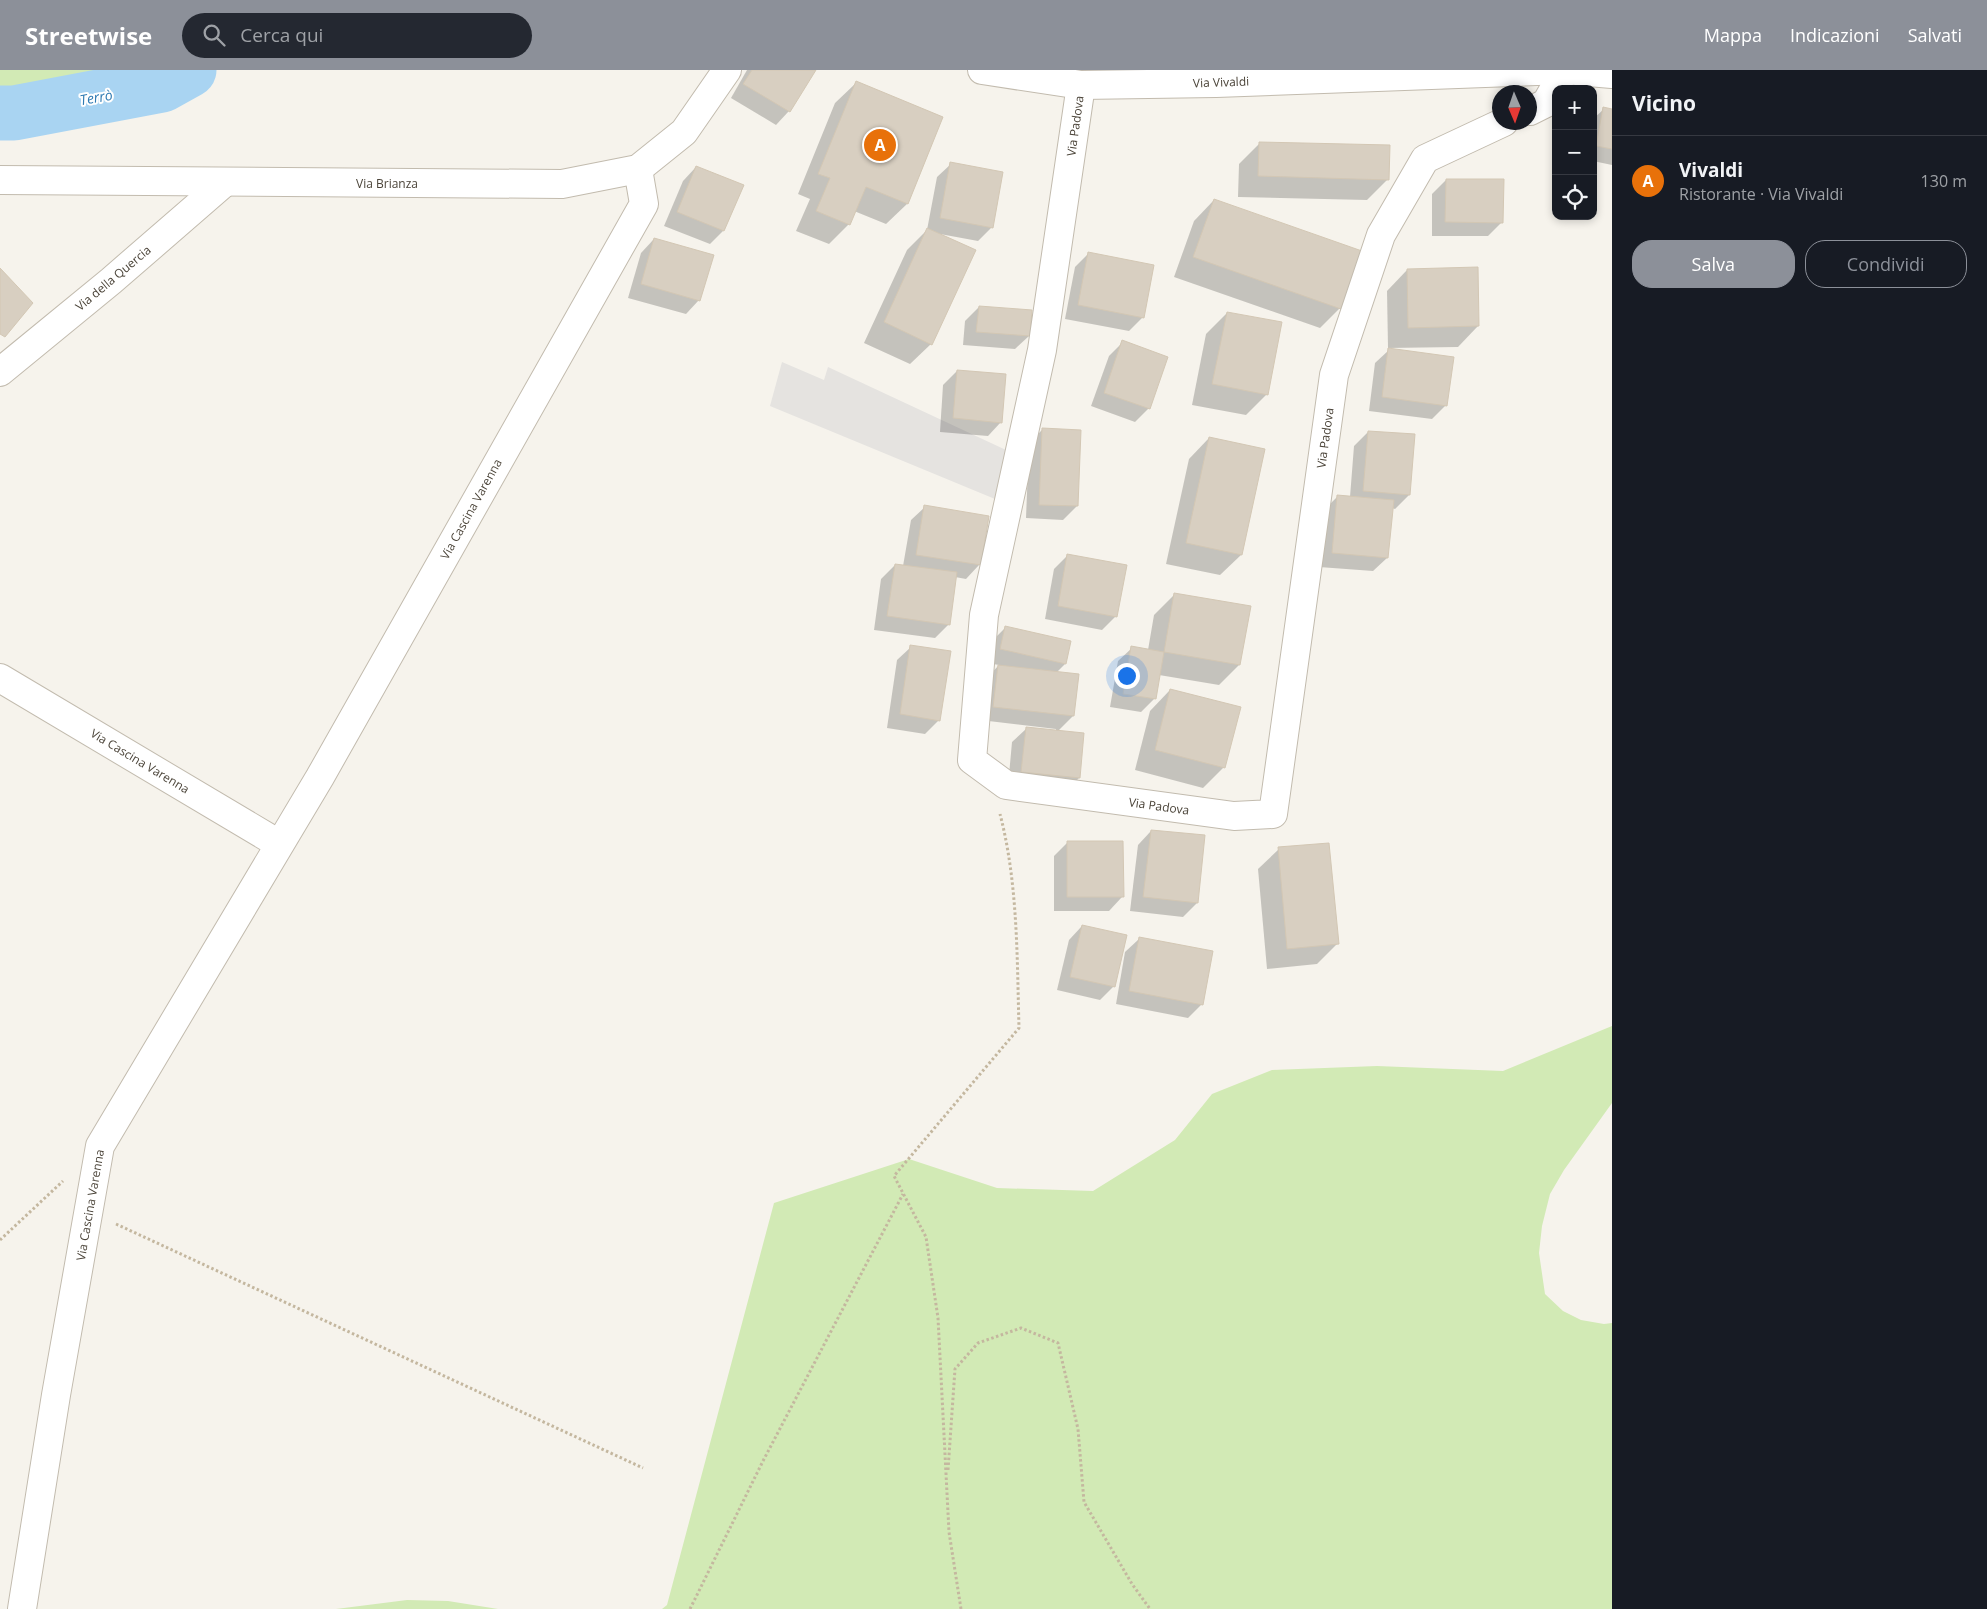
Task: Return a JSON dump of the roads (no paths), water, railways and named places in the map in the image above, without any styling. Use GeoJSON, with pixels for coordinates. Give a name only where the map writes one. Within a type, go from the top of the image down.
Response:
{"type":"FeatureCollection","features":[{"type":"Feature","properties":{"kind":"street","name":"Via Brianza"},"geometry":{"type":"LineString","coordinates":[[0,180],[562,184],[638,169],[684,132],[727,70]]}},
{"type":"Feature","properties":{"kind":"street","name":"Via Vivaldi"},"geometry":{"type":"LineString","coordinates":[[982,70],[1081,86],[1565,70],[1612,74]]}},
{"type":"Feature","properties":{"kind":"street"},"geometry":{"type":"LineString","coordinates":[[1537,108],[1546,103],[1565,70]]}},
{"type":"Feature","properties":{"kind":"street","name":"Via Padova"},"geometry":{"type":"LineString","coordinates":[[1081,86],[1042,350],[984,615],[972,760],[1006,785],[1234,816],[1273,814],[1334,375],[1381,235],[1425,159],[1492,128]]}},
{"type":"Feature","properties":{"kind":"street","name":"Via Cascina Varenna"},"geometry":{"type":"LineString","coordinates":[[22,1609],[54,1405],[100,1146],[320,777],[644,204],[638,169]]}},
{"type":"Feature","properties":{"kind":"street","name":"Via della Quercia"},"geometry":{"type":"LineString","coordinates":[[0,372],[224,183]]}},
{"type":"Feature","properties":{"kind":"street","name":"Via Cascina Varenna"},"geometry":{"type":"LineString","coordinates":[[0,678],[279,844]]}},
{"type":"Feature","properties":{"kind":"waterway","name":"Terrò"},"geometry":{"type":"LineString","coordinates":[[0,113],[14,113],[162,85],[189,70]]}},
{"type":"Feature","properties":{"kind":"place","name":"Vivaldi"},"geometry":{"type":"Point","coordinates":[880,145]}}]}
